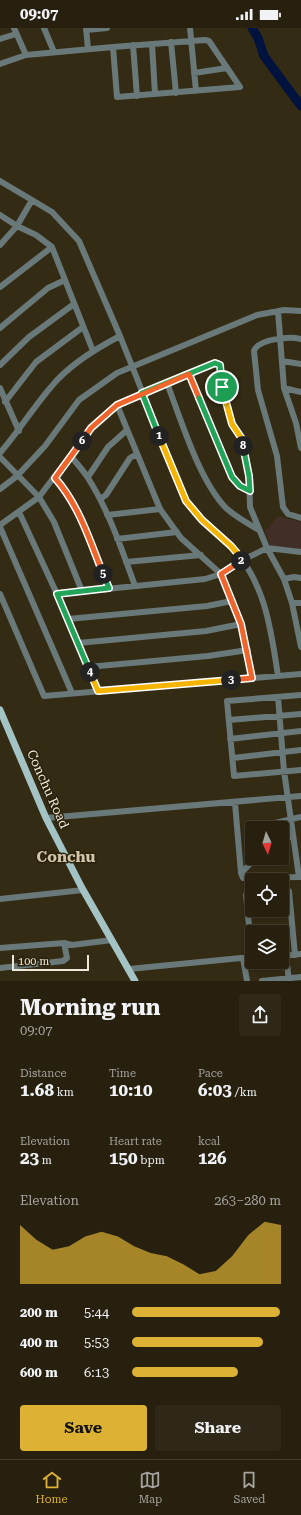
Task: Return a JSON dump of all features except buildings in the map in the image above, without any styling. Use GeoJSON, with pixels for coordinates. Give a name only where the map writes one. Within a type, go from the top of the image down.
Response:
{"type":"FeatureCollection","features":[{"type":"Feature","properties":{"kind":"main road","name":"Conchu Road"},"geometry":{"type":"LineString","coordinates":[[0,710],[46,818],[83,890],[129,969],[134,981]]}},
{"type":"Feature","properties":{"kind":"street"},"geometry":{"type":"LineString","coordinates":[[44,28],[54,52]]}},
{"type":"Feature","properties":{"kind":"street"},"geometry":{"type":"LineString","coordinates":[[88,49],[86,29],[106,28]]}},
{"type":"Feature","properties":{"kind":"street"},"geometry":{"type":"LineString","coordinates":[[190,28],[196,91]]}},
{"type":"Feature","properties":{"kind":"street"},"geometry":{"type":"LineString","coordinates":[[0,39],[15,31],[26,55]]}},
{"type":"Feature","properties":{"kind":"street"},"geometry":{"type":"LineString","coordinates":[[0,64],[26,55],[88,49],[113,47],[133,46],[172,42],[209,41],[240,87],[117,97],[113,47]]}},
{"type":"Feature","properties":{"kind":"street"},"geometry":{"type":"LineString","coordinates":[[172,42],[176,93]]}},
{"type":"Feature","properties":{"kind":"street"},"geometry":{"type":"LineString","coordinates":[[152,44],[155,94]]}},
{"type":"Feature","properties":{"kind":"street"},"geometry":{"type":"LineString","coordinates":[[133,46],[137,96]]}},
{"type":"Feature","properties":{"kind":"street"},"geometry":{"type":"LineString","coordinates":[[194,73],[228,68]]}},
{"type":"Feature","properties":{"kind":"street"},"geometry":{"type":"LineString","coordinates":[[0,181],[52,212],[79,241],[120,336],[186,501],[202,520],[231,546],[243,560],[256,584],[269,620],[278,676]]}},
{"type":"Feature","properties":{"kind":"street"},"geometry":{"type":"LineString","coordinates":[[0,245],[17,226],[32,200]]}},
{"type":"Feature","properties":{"kind":"street"},"geometry":{"type":"LineString","coordinates":[[0,215],[52,247],[93,351]]}},
{"type":"Feature","properties":{"kind":"street"},"geometry":{"type":"LineString","coordinates":[[0,287],[52,247]]}},
{"type":"Feature","properties":{"kind":"street"},"geometry":{"type":"LineString","coordinates":[[0,328],[48,288],[65,280]]}},
{"type":"Feature","properties":{"kind":"street"},"geometry":{"type":"LineString","coordinates":[[0,364],[29,337],[74,304]]}},
{"type":"Feature","properties":{"kind":"street"},"geometry":{"type":"LineString","coordinates":[[278,311],[284,388],[299,423],[301,448]]}},
{"type":"Feature","properties":{"kind":"street"},"geometry":{"type":"LineString","coordinates":[[0,489],[17,476],[45,446],[79,400],[117,374],[132,366],[257,315],[278,311],[301,311]]}},
{"type":"Feature","properties":{"kind":"street"},"geometry":{"type":"LineString","coordinates":[[5,402],[36,362],[83,327]]}},
{"type":"Feature","properties":{"kind":"street"},"geometry":{"type":"LineString","coordinates":[[0,453],[19,431],[51,386],[93,351],[120,336]]}},
{"type":"Feature","properties":{"kind":"street"},"geometry":{"type":"LineString","coordinates":[[301,339],[273,339],[254,349],[257,383],[277,456],[283,507],[288,514],[301,518]]}},
{"type":"Feature","properties":{"kind":"street"},"geometry":{"type":"LineString","coordinates":[[282,361],[301,364]]}},
{"type":"Feature","properties":{"kind":"street"},"geometry":{"type":"LineString","coordinates":[[72,694],[0,526],[39,497],[55,478],[91,428],[117,405],[215,363],[220,365],[222,387],[232,424],[242,439],[249,476],[250,507],[267,548],[284,579],[292,602],[301,647]]}},
{"type":"Feature","properties":{"kind":"street"},"geometry":{"type":"LineString","coordinates":[[189,374],[232,477],[240,486],[250,491]]}},
{"type":"Feature","properties":{"kind":"street"},"geometry":{"type":"LineString","coordinates":[[167,383],[204,476],[215,494],[226,507],[241,520],[259,530]]}},
{"type":"Feature","properties":{"kind":"street"},"geometry":{"type":"LineString","coordinates":[[0,388],[19,431]]}},
{"type":"Feature","properties":{"kind":"street"},"geometry":{"type":"LineString","coordinates":[[284,388],[301,392]]}},
{"type":"Feature","properties":{"kind":"street"},"geometry":{"type":"LineString","coordinates":[[117,405],[160,509],[177,532],[221,574],[241,624],[248,650],[252,678]]}},
{"type":"Feature","properties":{"kind":"street"},"geometry":{"type":"LineString","coordinates":[[88,477],[108,447],[127,430]]}},
{"type":"Feature","properties":{"kind":"street"},"geometry":{"type":"LineString","coordinates":[[100,499],[106,495],[130,458],[137,454]]}},
{"type":"Feature","properties":{"kind":"street"},"geometry":{"type":"LineString","coordinates":[[71,456],[88,477],[100,499],[135,586]]}},
{"type":"Feature","properties":{"kind":"street"},"geometry":{"type":"LineString","coordinates":[[0,457],[39,497],[60,535],[82,591]]}},
{"type":"Feature","properties":{"kind":"street"},"geometry":{"type":"LineString","coordinates":[[55,478],[65,490],[80,517],[109,588]]}},
{"type":"Feature","properties":{"kind":"street"},"geometry":{"type":"LineString","coordinates":[[106,515],[160,509]]}},
{"type":"Feature","properties":{"kind":"street"},"geometry":{"type":"LineString","coordinates":[[19,512],[57,594],[98,691]]}},
{"type":"Feature","properties":{"kind":"street"},"geometry":{"type":"LineString","coordinates":[[117,539],[177,532]]}},
{"type":"Feature","properties":{"kind":"street"},"geometry":{"type":"LineString","coordinates":[[57,594],[205,580],[221,574],[243,560],[267,548],[301,552]]}},
{"type":"Feature","properties":{"kind":"street"},"geometry":{"type":"LineString","coordinates":[[126,562],[200,555]]}},
{"type":"Feature","properties":{"kind":"street"},"geometry":{"type":"LineString","coordinates":[[284,579],[294,577],[301,578]]}},
{"type":"Feature","properties":{"kind":"street"},"geometry":{"type":"LineString","coordinates":[[0,594],[44,696],[301,674]]}},
{"type":"Feature","properties":{"kind":"street"},"geometry":{"type":"LineString","coordinates":[[68,619],[207,606],[232,601]]}},
{"type":"Feature","properties":{"kind":"street"},"geometry":{"type":"LineString","coordinates":[[292,602],[301,603]]}},
{"type":"Feature","properties":{"kind":"street"},"geometry":{"type":"LineString","coordinates":[[78,643],[206,631],[241,624]]}},
{"type":"Feature","properties":{"kind":"street"},"geometry":{"type":"LineString","coordinates":[[88,667],[208,656],[248,650]]}},
{"type":"Feature","properties":{"kind":"street"},"geometry":{"type":"LineString","coordinates":[[301,695],[227,701],[234,776],[301,770]]}},
{"type":"Feature","properties":{"kind":"street"},"geometry":{"type":"LineString","coordinates":[[242,876],[300,877],[284,771],[278,697]]}},
{"type":"Feature","properties":{"kind":"street"},"geometry":{"type":"LineString","coordinates":[[229,720],[301,714]]}},
{"type":"Feature","properties":{"kind":"street"},"geometry":{"type":"LineString","coordinates":[[230,739],[301,731]]}},
{"type":"Feature","properties":{"kind":"street"},"geometry":{"type":"LineString","coordinates":[[233,758],[301,750]]}},
{"type":"Feature","properties":{"kind":"street"},"geometry":{"type":"LineString","coordinates":[[46,818],[235,803],[301,796]]}},
{"type":"Feature","properties":{"kind":"street"},"geometry":{"type":"LineString","coordinates":[[235,803],[242,876]]}},
{"type":"Feature","properties":{"kind":"street"},"geometry":{"type":"LineString","coordinates":[[279,821],[301,817]]}},
{"type":"Feature","properties":{"kind":"street"},"geometry":{"type":"LineString","coordinates":[[289,837],[293,836]]}},
{"type":"Feature","properties":{"kind":"street"},"geometry":{"type":"LineString","coordinates":[[242,876],[251,865]]}},
{"type":"Feature","properties":{"kind":"street"},"geometry":{"type":"LineString","coordinates":[[0,899],[83,890]]}},
{"type":"Feature","properties":{"kind":"street"},"geometry":{"type":"LineString","coordinates":[[289,891],[293,933],[298,954]]}},
{"type":"Feature","properties":{"kind":"street"},"geometry":{"type":"LineString","coordinates":[[289,933],[293,933]]}},
{"type":"Feature","properties":{"kind":"street"},"geometry":{"type":"LineString","coordinates":[[0,948],[112,940]]}},
{"type":"Feature","properties":{"kind":"street"},"geometry":{"type":"LineString","coordinates":[[0,968],[63,961],[67,958],[64,943]]}},
{"type":"Feature","properties":{"kind":"street"},"geometry":{"type":"LineString","coordinates":[[129,969],[243,958],[247,981]]}},
{"type":"Feature","properties":{"kind":"street"},"geometry":{"type":"LineString","coordinates":[[287,969],[289,980]]}},
{"type":"Feature","properties":{"kind":"street"},"geometry":{"type":"LineString","coordinates":[[262,981],[301,978]]}},
{"type":"Feature","properties":{"kind":"shaded area"},"geometry":{"type":"Polygon","coordinates":[[[278,516],[301,522],[301,550],[270,545],[265,532],[278,516]]]}},
{"type":"Feature","properties":{"kind":"waterway"},"geometry":{"type":"LineString","coordinates":[[252,28],[258,38],[264,56],[301,106]]}},
{"type":"Feature","properties":{"kind":"district","name":"Conchu"},"geometry":{"type":"Point","coordinates":[66,857]}},
{"type":"Feature","properties":{"kind":"route"},"geometry":{"type":"LineString","coordinates":[[222,387],[220,365],[215,363],[142,393],[186,501],[202,520],[231,546],[243,560],[221,574],[241,624],[248,650],[252,678],[98,691],[57,594],[109,588],[80,517],[71,500],[55,478],[91,428],[117,405],[142,393],[189,374],[232,477],[240,486],[250,491],[249,476],[242,439],[232,424],[222,387]]}}]}
